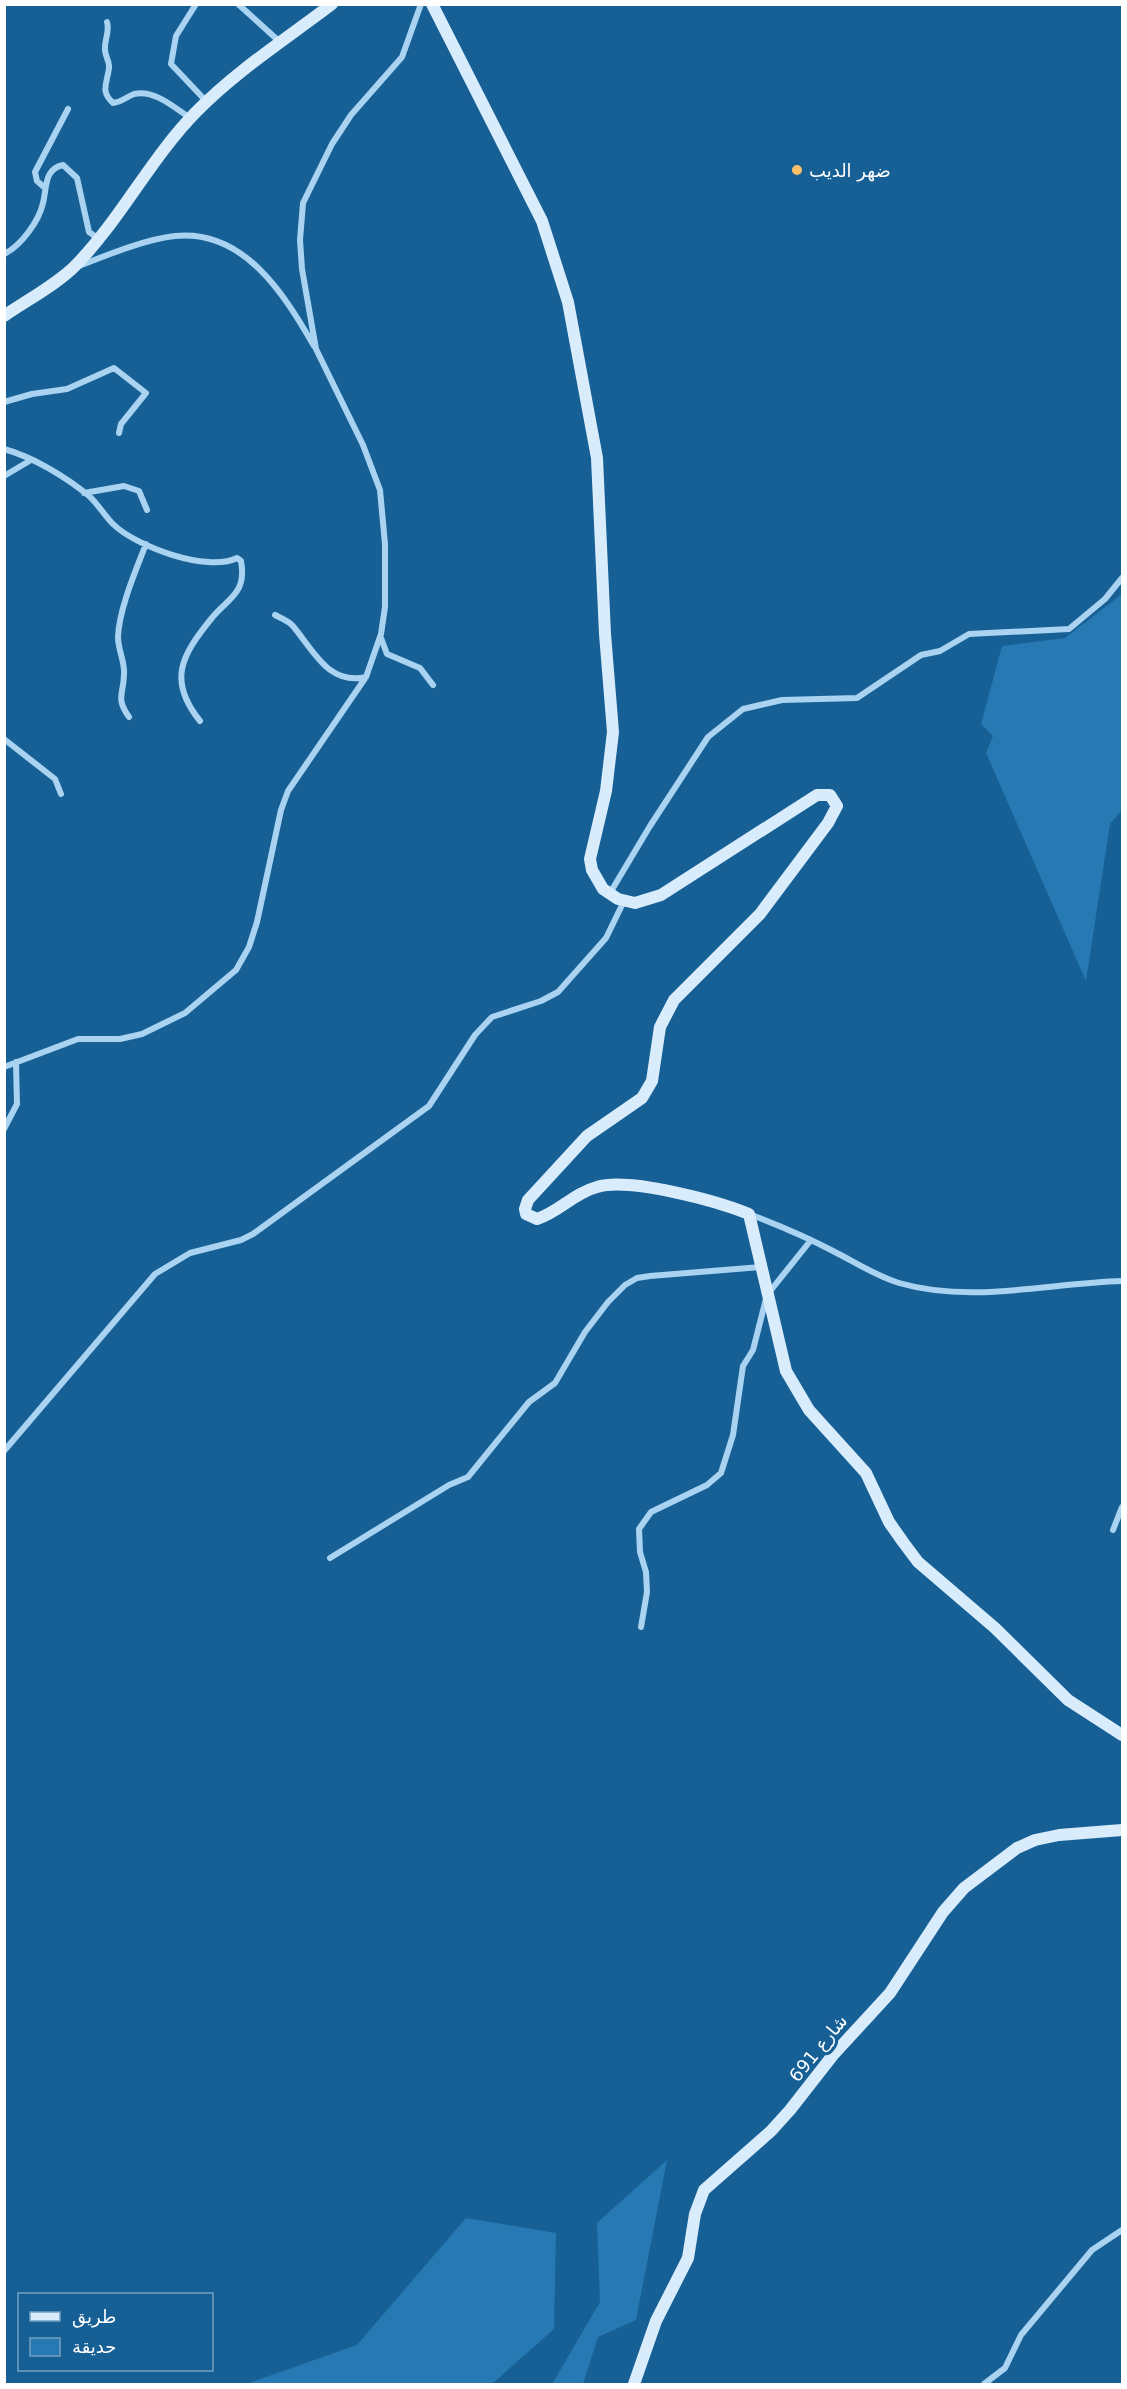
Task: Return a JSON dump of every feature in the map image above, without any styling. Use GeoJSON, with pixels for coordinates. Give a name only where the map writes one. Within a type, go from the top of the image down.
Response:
{"type":"FeatureCollection","features":[{"type":"Feature","properties":{"kind":"street"},"geometry":{"type":"LineString","coordinates":[[196,4],[176,36],[171,64],[207,102]]}},
{"type":"Feature","properties":{"kind":"street"},"geometry":{"type":"LineString","coordinates":[[238,4],[280,42]]}},
{"type":"Feature","properties":{"kind":"street"},"geometry":{"type":"LineString","coordinates":[[4,316],[73,269],[99,239],[163,150],[207,102],[280,42],[332,4]]}},
{"type":"Feature","properties":{"kind":"street"},"geometry":{"type":"LineString","coordinates":[[316,349],[302,269],[300,240],[303,203],[332,144],[351,115],[402,57],[421,4]]}},
{"type":"Feature","properties":{"kind":"street"},"geometry":{"type":"LineString","coordinates":[[432,4],[542,221],[568,302],[597,458],[605,634],[613,732],[611,765],[590,859],[596,880],[610,893],[624,901],[635,903],[661,895],[817,795],[830,795],[835,800],[835,812],[774,896],[743,932],[674,1000],[660,1027],[651,1081],[642,1098],[576,1146],[552,1176],[528,1200],[525,1209],[529,1216],[537,1220],[586,1191],[614,1184],[701,1200],[749,1214],[811,1240],[884,1277],[910,1286],[984,1291],[1037,1290],[1122,1281]]}},
{"type":"Feature","properties":{"kind":"street"},"geometry":{"type":"LineString","coordinates":[[107,22],[109,28],[104,48],[109,67],[104,92],[107,98],[113,103],[123,102],[135,94],[156,96],[191,118]]}},
{"type":"Feature","properties":{"kind":"street"},"geometry":{"type":"LineString","coordinates":[[45,188],[37,181],[35,172],[68,109]]}},
{"type":"Feature","properties":{"kind":"street"},"geometry":{"type":"LineString","coordinates":[[4,254],[13,250],[37,219],[49,173],[55,167],[63,165],[71,170],[80,186],[88,232],[99,239]]}},
{"type":"Feature","properties":{"kind":"street"},"geometry":{"type":"LineString","coordinates":[[4,1067],[78,1039],[120,1039],[142,1034],[185,1013],[236,970],[249,947],[257,922],[281,810],[288,791],[366,677],[381,634],[385,607],[385,544],[380,490],[363,445],[316,349],[278,288],[257,266],[223,242],[196,236],[176,236],[73,269]]}},
{"type":"Feature","properties":{"kind":"street"},"geometry":{"type":"LineString","coordinates":[[4,402],[32,394],[67,389],[114,368],[146,393],[121,424],[119,433]]}},
{"type":"Feature","properties":{"kind":"street"},"geometry":{"type":"LineString","coordinates":[[4,449],[31,460],[84,493],[99,505],[112,524],[146,544],[178,557],[224,562],[237,558],[241,561],[242,569],[234,598],[212,617],[190,648],[180,674],[187,700],[200,721]]}},
{"type":"Feature","properties":{"kind":"street"},"geometry":{"type":"LineString","coordinates":[[4,476],[31,460]]}},
{"type":"Feature","properties":{"kind":"street"},"geometry":{"type":"LineString","coordinates":[[84,493],[124,486],[139,491],[147,510]]}},
{"type":"Feature","properties":{"kind":"street"},"geometry":{"type":"LineString","coordinates":[[129,717],[121,705],[120,690],[124,674],[118,638],[121,621],[146,544]]}},
{"type":"Feature","properties":{"kind":"street"},"geometry":{"type":"LineString","coordinates":[[610,893],[708,737],[742,709],[782,700],[856,698],[921,655],[940,651],[969,634],[1069,629],[1105,599],[1122,578]]}},
{"type":"Feature","properties":{"kind":"street"},"geometry":{"type":"LineString","coordinates":[[275,615],[291,624],[309,649],[339,675],[352,680],[366,677]]}},
{"type":"Feature","properties":{"kind":"street"},"geometry":{"type":"LineString","coordinates":[[381,634],[387,654],[420,668],[433,685]]}},
{"type":"Feature","properties":{"kind":"street"},"geometry":{"type":"LineString","coordinates":[[4,739],[55,779],[61,794]]}},
{"type":"Feature","properties":{"kind":"street"},"geometry":{"type":"LineString","coordinates":[[4,1451],[155,1274],[190,1253],[241,1240],[253,1234],[429,1106],[482,1026],[501,1012],[541,1002],[558,992],[606,938],[624,901]]}},
{"type":"Feature","properties":{"kind":"street"},"geometry":{"type":"LineString","coordinates":[[4,1129],[17,1104],[16,1062]]}},
{"type":"Feature","properties":{"kind":"street"},"geometry":{"type":"LineString","coordinates":[[749,1214],[786,1371],[796,1391],[823,1426],[866,1473],[890,1522],[918,1562],[995,1628],[1068,1700],[1122,1736]]}},
{"type":"Feature","properties":{"kind":"street"},"geometry":{"type":"LineString","coordinates":[[641,1627],[647,1592],[646,1572],[640,1552],[639,1529],[651,1512],[707,1485],[721,1473],[733,1435],[743,1366],[753,1350],[767,1295],[811,1240]]}},
{"type":"Feature","properties":{"kind":"street"},"geometry":{"type":"LineString","coordinates":[[330,1558],[448,1485],[468,1477],[529,1402],[555,1383],[585,1332],[625,1285],[637,1278],[650,1276],[762,1267]]}},
{"type":"Feature","properties":{"kind":"street"},"geometry":{"type":"LineString","coordinates":[[1113,1530],[1122,1507]]}},
{"type":"Feature","properties":{"kind":"street","name":"شارع 691"},"geometry":{"type":"LineString","coordinates":[[634,2385],[656,2321],[688,2258],[695,2214],[704,2190],[771,2131],[790,2110],[833,2055],[890,1993],[943,1912],[964,1888],[1009,1853],[1035,1840],[1059,1834],[1122,1830]]}},
{"type":"Feature","properties":{"kind":"street"},"geometry":{"type":"LineString","coordinates":[[984,2385],[1005,2368],[1021,2335],[1092,2250],[1122,2230]]}},
{"type":"Feature","properties":{"kind":"green space"},"geometry":{"type":"Polygon","coordinates":[[[1122,594],[1122,810],[1110,824],[1086,981],[986,753],[993,736],[981,724],[1002,646],[1065,638],[1122,594]]]}},
{"type":"Feature","properties":{"kind":"green space"},"geometry":{"type":"Polygon","coordinates":[[[667,2160],[636,2320],[598,2337],[583,2384],[552,2384],[600,2302],[597,2223],[667,2160]]]}},
{"type":"Feature","properties":{"kind":"green space"},"geometry":{"type":"Polygon","coordinates":[[[466,2218],[556,2233],[554,2329],[492,2384],[246,2384],[357,2345],[466,2218]]]}},
{"type":"Feature","properties":{"kind":"place","name":"ضهر الديب"},"geometry":{"type":"Point","coordinates":[797,170]}}]}
